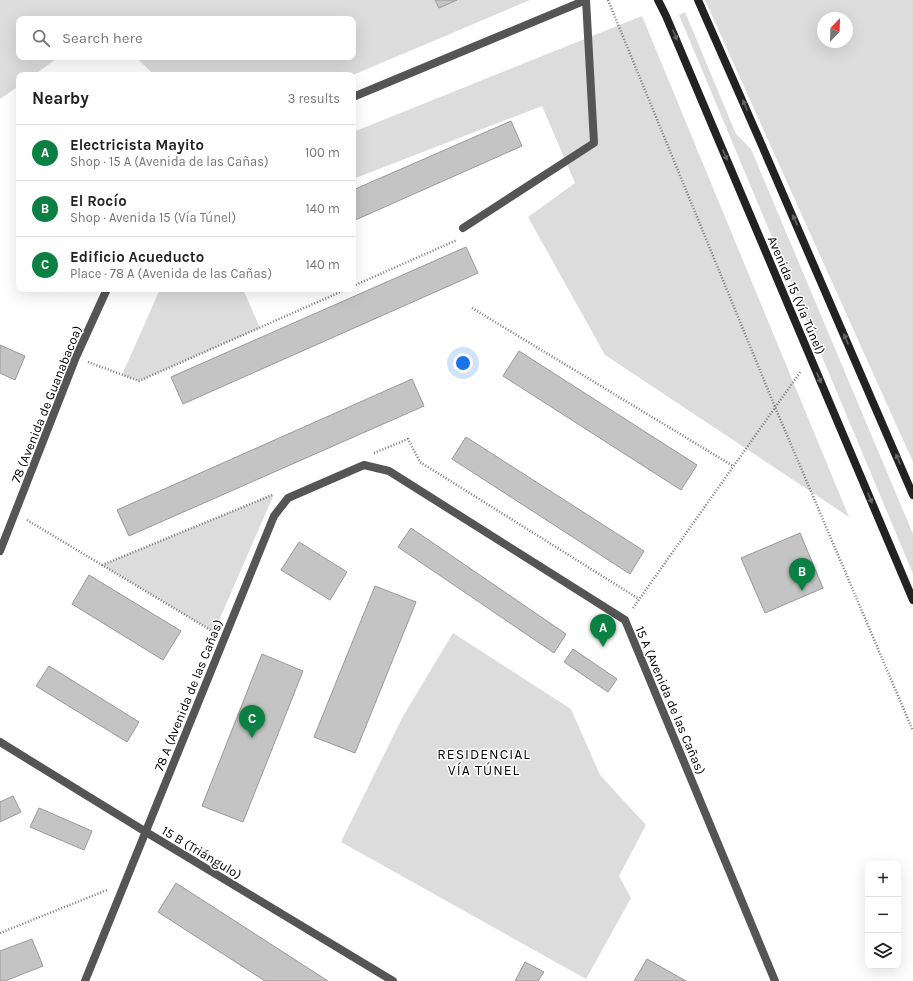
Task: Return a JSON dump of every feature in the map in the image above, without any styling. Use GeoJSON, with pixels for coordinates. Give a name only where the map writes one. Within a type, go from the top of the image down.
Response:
{"type":"FeatureCollection","features":[{"type":"Feature","properties":{"kind":"main road","name":"Avenida 15 (Vía Túnel)"},"geometry":{"type":"LineString","coordinates":[[658,0],[913,600]]}},
{"type":"Feature","properties":{"kind":"main road","name":"Avenida 15 (Vía Túnel)"},"geometry":{"type":"LineString","coordinates":[[698,0],[913,495]]}},
{"type":"Feature","properties":{"kind":"street"},"geometry":{"type":"LineString","coordinates":[[356,96],[586,0],[594,143],[463,228]]}},
{"type":"Feature","properties":{"kind":"street","name":"78 (Avenida de Guanabacoa)"},"geometry":{"type":"LineString","coordinates":[[0,551],[76,357],[106,292]]}},
{"type":"Feature","properties":{"kind":"street","name":"15 A (Avenida de las Cañas)"},"geometry":{"type":"LineString","coordinates":[[364,465],[389,471],[625,620],[775,981]]}},
{"type":"Feature","properties":{"kind":"street","name":"78 A (Avenida de las Cañas)"},"geometry":{"type":"LineString","coordinates":[[85,981],[274,516],[288,498],[364,465]]}},
{"type":"Feature","properties":{"kind":"street","name":"15 B (Triángulo)"},"geometry":{"type":"LineString","coordinates":[[0,742],[393,981]]}},
{"type":"Feature","properties":{"kind":"path"},"geometry":{"type":"LineString","coordinates":[[608,0],[775,407],[913,731]]}},
{"type":"Feature","properties":{"kind":"path"},"geometry":{"type":"LineString","coordinates":[[356,285],[461,238]]}},
{"type":"Feature","properties":{"kind":"path"},"geometry":{"type":"LineString","coordinates":[[76,357],[139,381],[340,292]]}},
{"type":"Feature","properties":{"kind":"path"},"geometry":{"type":"LineString","coordinates":[[472,308],[733,466]]}},
{"type":"Feature","properties":{"kind":"path"},"geometry":{"type":"LineString","coordinates":[[625,620],[810,357]]}},
{"type":"Feature","properties":{"kind":"path"},"geometry":{"type":"LineString","coordinates":[[373,453],[408,439],[420,462],[640,598]]}},
{"type":"Feature","properties":{"kind":"path"},"geometry":{"type":"LineString","coordinates":[[102,565],[274,494]]}},
{"type":"Feature","properties":{"kind":"path"},"geometry":{"type":"LineString","coordinates":[[14,513],[224,638]]}},
{"type":"Feature","properties":{"kind":"path"},"geometry":{"type":"LineString","coordinates":[[0,933],[125,883]]}},
{"type":"Feature","properties":{"kind":"shaded area"},"geometry":{"type":"Polygon","coordinates":[[[0,0],[530,0],[356,74],[356,72],[151,72],[139,60],[356,60],[356,16],[16,16],[16,60],[55,60],[38,72],[16,72],[16,88],[0,99],[0,0]]]}},
{"type":"Feature","properties":{"kind":"shaded area"},"geometry":{"type":"Polygon","coordinates":[[[705,0],[913,0],[913,462],[705,0]]]}},
{"type":"Feature","properties":{"kind":"shaded area"},"geometry":{"type":"Polygon","coordinates":[[[685,12],[736,134],[751,149],[913,534],[913,574],[679,15],[685,12]]]}},
{"type":"Feature","properties":{"kind":"shaded area"},"geometry":{"type":"Polygon","coordinates":[[[642,16],[849,517],[605,355],[528,217],[575,183],[542,106],[356,178],[356,131],[642,16]]]}},
{"type":"Feature","properties":{"kind":"shaded area"},"geometry":{"type":"Polygon","coordinates":[[[159,292],[244,292],[260,328],[139,381],[122,375],[159,292]]]}},
{"type":"Feature","properties":{"kind":"shaded area"},"geometry":{"type":"Polygon","coordinates":[[[274,494],[214,632],[102,565],[274,494]]]}},
{"type":"Feature","properties":{"kind":"shaded area"},"geometry":{"type":"Polygon","coordinates":[[[453,633],[571,709],[600,775],[646,825],[619,876],[631,898],[586,979],[341,842],[402,718],[453,633]]]}},
{"type":"Feature","properties":{"kind":"building"},"geometry":{"type":"Polygon","coordinates":[[[435,0],[457,0],[439,8],[435,0]]]}},
{"type":"Feature","properties":{"kind":"building"},"geometry":{"type":"Polygon","coordinates":[[[511,121],[522,146],[356,220],[356,189],[511,121]]]}},
{"type":"Feature","properties":{"kind":"building"},"geometry":{"type":"Polygon","coordinates":[[[466,247],[478,273],[183,404],[171,377],[466,247]]]}},
{"type":"Feature","properties":{"kind":"building"},"geometry":{"type":"Polygon","coordinates":[[[0,345],[25,356],[15,380],[0,373],[0,345]]]}},
{"type":"Feature","properties":{"kind":"building"},"geometry":{"type":"Polygon","coordinates":[[[519,351],[697,465],[681,490],[503,376],[519,351]]]}},
{"type":"Feature","properties":{"kind":"building"},"geometry":{"type":"Polygon","coordinates":[[[412,379],[424,406],[129,536],[117,510],[412,379]]]}},
{"type":"Feature","properties":{"kind":"building"},"geometry":{"type":"Polygon","coordinates":[[[466,437],[644,551],[630,574],[452,459],[466,437]]]}},
{"type":"Feature","properties":{"kind":"building"},"geometry":{"type":"Polygon","coordinates":[[[411,528],[566,634],[554,653],[398,547],[411,528]]]}},
{"type":"Feature","properties":{"kind":"building"},"geometry":{"type":"Polygon","coordinates":[[[800,533],[823,588],[765,613],[741,558],[800,533]]]}},
{"type":"Feature","properties":{"kind":"building"},"geometry":{"type":"Polygon","coordinates":[[[299,542],[347,572],[330,600],[281,570],[299,542]]]}},
{"type":"Feature","properties":{"kind":"building"},"geometry":{"type":"Polygon","coordinates":[[[89,575],[181,631],[163,660],[72,604],[89,575]]]}},
{"type":"Feature","properties":{"kind":"building"},"geometry":{"type":"Polygon","coordinates":[[[375,586],[416,602],[355,753],[314,737],[375,586]]]}},
{"type":"Feature","properties":{"kind":"building"},"geometry":{"type":"Polygon","coordinates":[[[573,649],[617,679],[608,692],[564,662],[573,649]]]}},
{"type":"Feature","properties":{"kind":"building"},"geometry":{"type":"Polygon","coordinates":[[[262,654],[303,671],[243,822],[202,806],[262,654]]]}},
{"type":"Feature","properties":{"kind":"building"},"geometry":{"type":"Polygon","coordinates":[[[49,666],[139,722],[127,742],[36,686],[49,666]]]}},
{"type":"Feature","properties":{"kind":"building"},"geometry":{"type":"Polygon","coordinates":[[[13,796],[21,812],[0,822],[0,802],[13,796]]]}},
{"type":"Feature","properties":{"kind":"building"},"geometry":{"type":"Polygon","coordinates":[[[39,808],[92,831],[84,850],[30,827],[39,808]]]}},
{"type":"Feature","properties":{"kind":"building"},"geometry":{"type":"Polygon","coordinates":[[[176,883],[328,981],[265,981],[158,912],[176,883]]]}},
{"type":"Feature","properties":{"kind":"building"},"geometry":{"type":"Polygon","coordinates":[[[32,939],[43,966],[5,981],[0,981],[0,951],[32,939]]]}},
{"type":"Feature","properties":{"kind":"building"},"geometry":{"type":"Polygon","coordinates":[[[647,959],[686,981],[634,981],[647,959]]]}},
{"type":"Feature","properties":{"kind":"building"},"geometry":{"type":"Polygon","coordinates":[[[525,962],[544,972],[538,981],[515,981],[525,962]]]}},
{"type":"Feature","properties":{"kind":"place","name":"El Rocío"},"geometry":{"type":"Point","coordinates":[802,591]}},
{"type":"Feature","properties":{"kind":"place","name":"Electricista Mayito"},"geometry":{"type":"Point","coordinates":[603,647]}},
{"type":"Feature","properties":{"kind":"place","name":"Edificio Acueducto"},"geometry":{"type":"Point","coordinates":[252,738]}},
{"type":"Feature","properties":{"kind":"district","name":"RESIDENCIAL VÍA TÚNEL"},"geometry":{"type":"Point","coordinates":[484,762]}}]}
